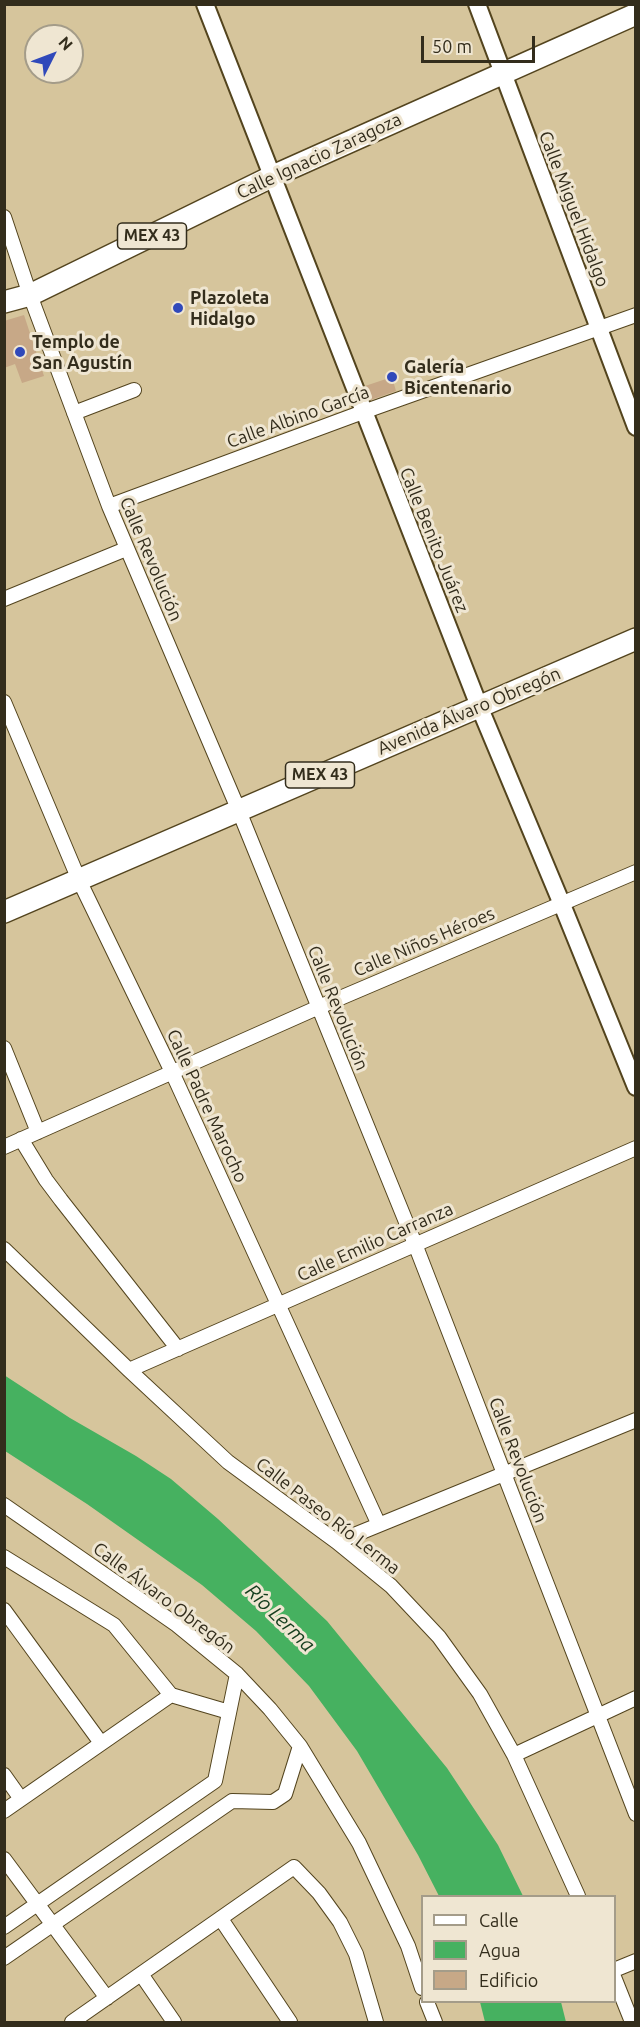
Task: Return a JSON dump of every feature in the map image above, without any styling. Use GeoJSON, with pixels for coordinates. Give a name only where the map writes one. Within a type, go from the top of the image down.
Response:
{"type":"FeatureCollection","features":[{"type":"Feature","properties":{"kind":"main road","name":"Calle Ignacio Zaragoza"},"geometry":{"type":"LineString","coordinates":[[4,302],[30,296],[273,176],[636,14]]}},
{"type":"Feature","properties":{"kind":"main road","name":"Avenida Álvaro Obregón"},"geometry":{"type":"LineString","coordinates":[[4,912],[636,639]]}},
{"type":"Feature","properties":{"kind":"street","name":"Calle Benito Juárez"},"geometry":{"type":"LineString","coordinates":[[205,4],[479,706],[636,1087]]}},
{"type":"Feature","properties":{"kind":"street","name":"Calle Miguel Hidalgo"},"geometry":{"type":"LineString","coordinates":[[477,4],[636,427]]}},
{"type":"Feature","properties":{"kind":"street","name":"Calle Revolución"},"geometry":{"type":"LineString","coordinates":[[4,217],[30,296],[126,549],[239,811],[415,1244],[636,1814]]}},
{"type":"Feature","properties":{"kind":"street","name":"Calle Albino García"},"geometry":{"type":"LineString","coordinates":[[109,506],[363,412],[636,315]]}},
{"type":"Feature","properties":{"kind":"street"},"geometry":{"type":"LineString","coordinates":[[74,413],[134,390]]}},
{"type":"Feature","properties":{"kind":"street"},"geometry":{"type":"LineString","coordinates":[[4,599],[126,549]]}},
{"type":"Feature","properties":{"kind":"street","name":"Calle Padre Marocho"},"geometry":{"type":"LineString","coordinates":[[4,702],[79,880],[172,1072],[379,1525]]}},
{"type":"Feature","properties":{"kind":"street","name":"Calle Niños Héroes"},"geometry":{"type":"LineString","coordinates":[[4,1147],[319,1007],[636,872]]}},
{"type":"Feature","properties":{"kind":"street"},"geometry":{"type":"LineString","coordinates":[[4,1048],[38,1132]]}},
{"type":"Feature","properties":{"kind":"street"},"geometry":{"type":"LineString","coordinates":[[21,1139],[60,1200],[178,1348]]}},
{"type":"Feature","properties":{"kind":"street","name":"Calle Emilio Carranza"},"geometry":{"type":"LineString","coordinates":[[129,1370],[636,1148]]}},
{"type":"Feature","properties":{"kind":"street","name":"Calle Paseo Río Lerma"},"geometry":{"type":"LineString","coordinates":[[4,1249],[228,1462],[337,1542],[391,1586],[439,1637],[480,1694],[514,1755],[578,1895]]}},
{"type":"Feature","properties":{"kind":"street"},"geometry":{"type":"LineString","coordinates":[[337,1542],[636,1419]]}},
{"type":"Feature","properties":{"kind":"street","name":"Calle Álvaro Obregón"},"geometry":{"type":"LineString","coordinates":[[4,1505],[177,1625],[237,1674],[270,1709],[300,1746],[359,1843],[408,1946],[421,1982]]}},
{"type":"Feature","properties":{"kind":"street"},"geometry":{"type":"LineString","coordinates":[[4,1557],[114,1625],[171,1695],[229,1712]]}},
{"type":"Feature","properties":{"kind":"street"},"geometry":{"type":"LineString","coordinates":[[4,1610],[102,1743]]}},
{"type":"Feature","properties":{"kind":"street"},"geometry":{"type":"LineString","coordinates":[[4,1927],[215,1781],[237,1674]]}},
{"type":"Feature","properties":{"kind":"street"},"geometry":{"type":"LineString","coordinates":[[4,1811],[171,1695]]}},
{"type":"Feature","properties":{"kind":"street"},"geometry":{"type":"LineString","coordinates":[[514,1755],[636,1698]]}},
{"type":"Feature","properties":{"kind":"street"},"geometry":{"type":"LineString","coordinates":[[4,1958],[232,1801],[273,1802],[285,1794],[300,1746]]}},
{"type":"Feature","properties":{"kind":"street"},"geometry":{"type":"LineString","coordinates":[[4,1776],[21,1799]]}},
{"type":"Feature","properties":{"kind":"street"},"geometry":{"type":"LineString","coordinates":[[215,1781],[232,1801]]}},
{"type":"Feature","properties":{"kind":"street"},"geometry":{"type":"LineString","coordinates":[[4,1859],[106,1998]]}},
{"type":"Feature","properties":{"kind":"street"},"geometry":{"type":"LineString","coordinates":[[72,2022],[294,1867],[319,1893],[340,1922],[356,1954],[376,2022]]}},
{"type":"Feature","properties":{"kind":"street"},"geometry":{"type":"LineString","coordinates":[[221,1919],[290,2022]]}},
{"type":"Feature","properties":{"kind":"street"},"geometry":{"type":"LineString","coordinates":[[616,1970],[636,1961]]}},
{"type":"Feature","properties":{"kind":"street"},"geometry":{"type":"LineString","coordinates":[[141,1974],[174,2022]]}},
{"type":"Feature","properties":{"kind":"street"},"geometry":{"type":"LineString","coordinates":[[616,1980],[632,2022]]}},
{"type":"Feature","properties":{"kind":"street"},"geometry":{"type":"LineString","coordinates":[[428,2003],[435,2022]]}},
{"type":"Feature","properties":{"kind":"water","name":"Río Lerma"},"geometry":{"type":"Polygon","coordinates":[[[4,1375],[171,1479],[218,1519],[327,1621],[447,1768],[498,1845],[523,1895],[438,1895],[418,1855],[357,1751],[309,1686],[256,1631],[202,1585],[87,1504],[5,1451],[4,1375]]]}},
{"type":"Feature","properties":{"kind":"water"},"geometry":{"type":"Polygon","coordinates":[[[480,2003],[561,2003],[566,2022],[485,2022],[480,2003]]]}},
{"type":"Feature","properties":{"kind":"building","name":"Templo de San Agustín"},"geometry":{"type":"Polygon","coordinates":[[[24,315],[44,376],[22,383],[15,364],[4,368],[4,321],[24,315]]]}},
{"type":"Feature","properties":{"kind":"building"},"geometry":{"type":"Polygon","coordinates":[[[392,377],[396,391],[371,400],[365,386],[392,377]]]}},
{"type":"Feature","properties":{"kind":"place","name":"Plazoleta Hidalgo"},"geometry":{"type":"Point","coordinates":[178,308]}},
{"type":"Feature","properties":{"kind":"place","name":"Templo de San Agustín"},"geometry":{"type":"Point","coordinates":[20,352]}},
{"type":"Feature","properties":{"kind":"place","name":"Galería Bicentenario"},"geometry":{"type":"Point","coordinates":[392,377]}}]}
